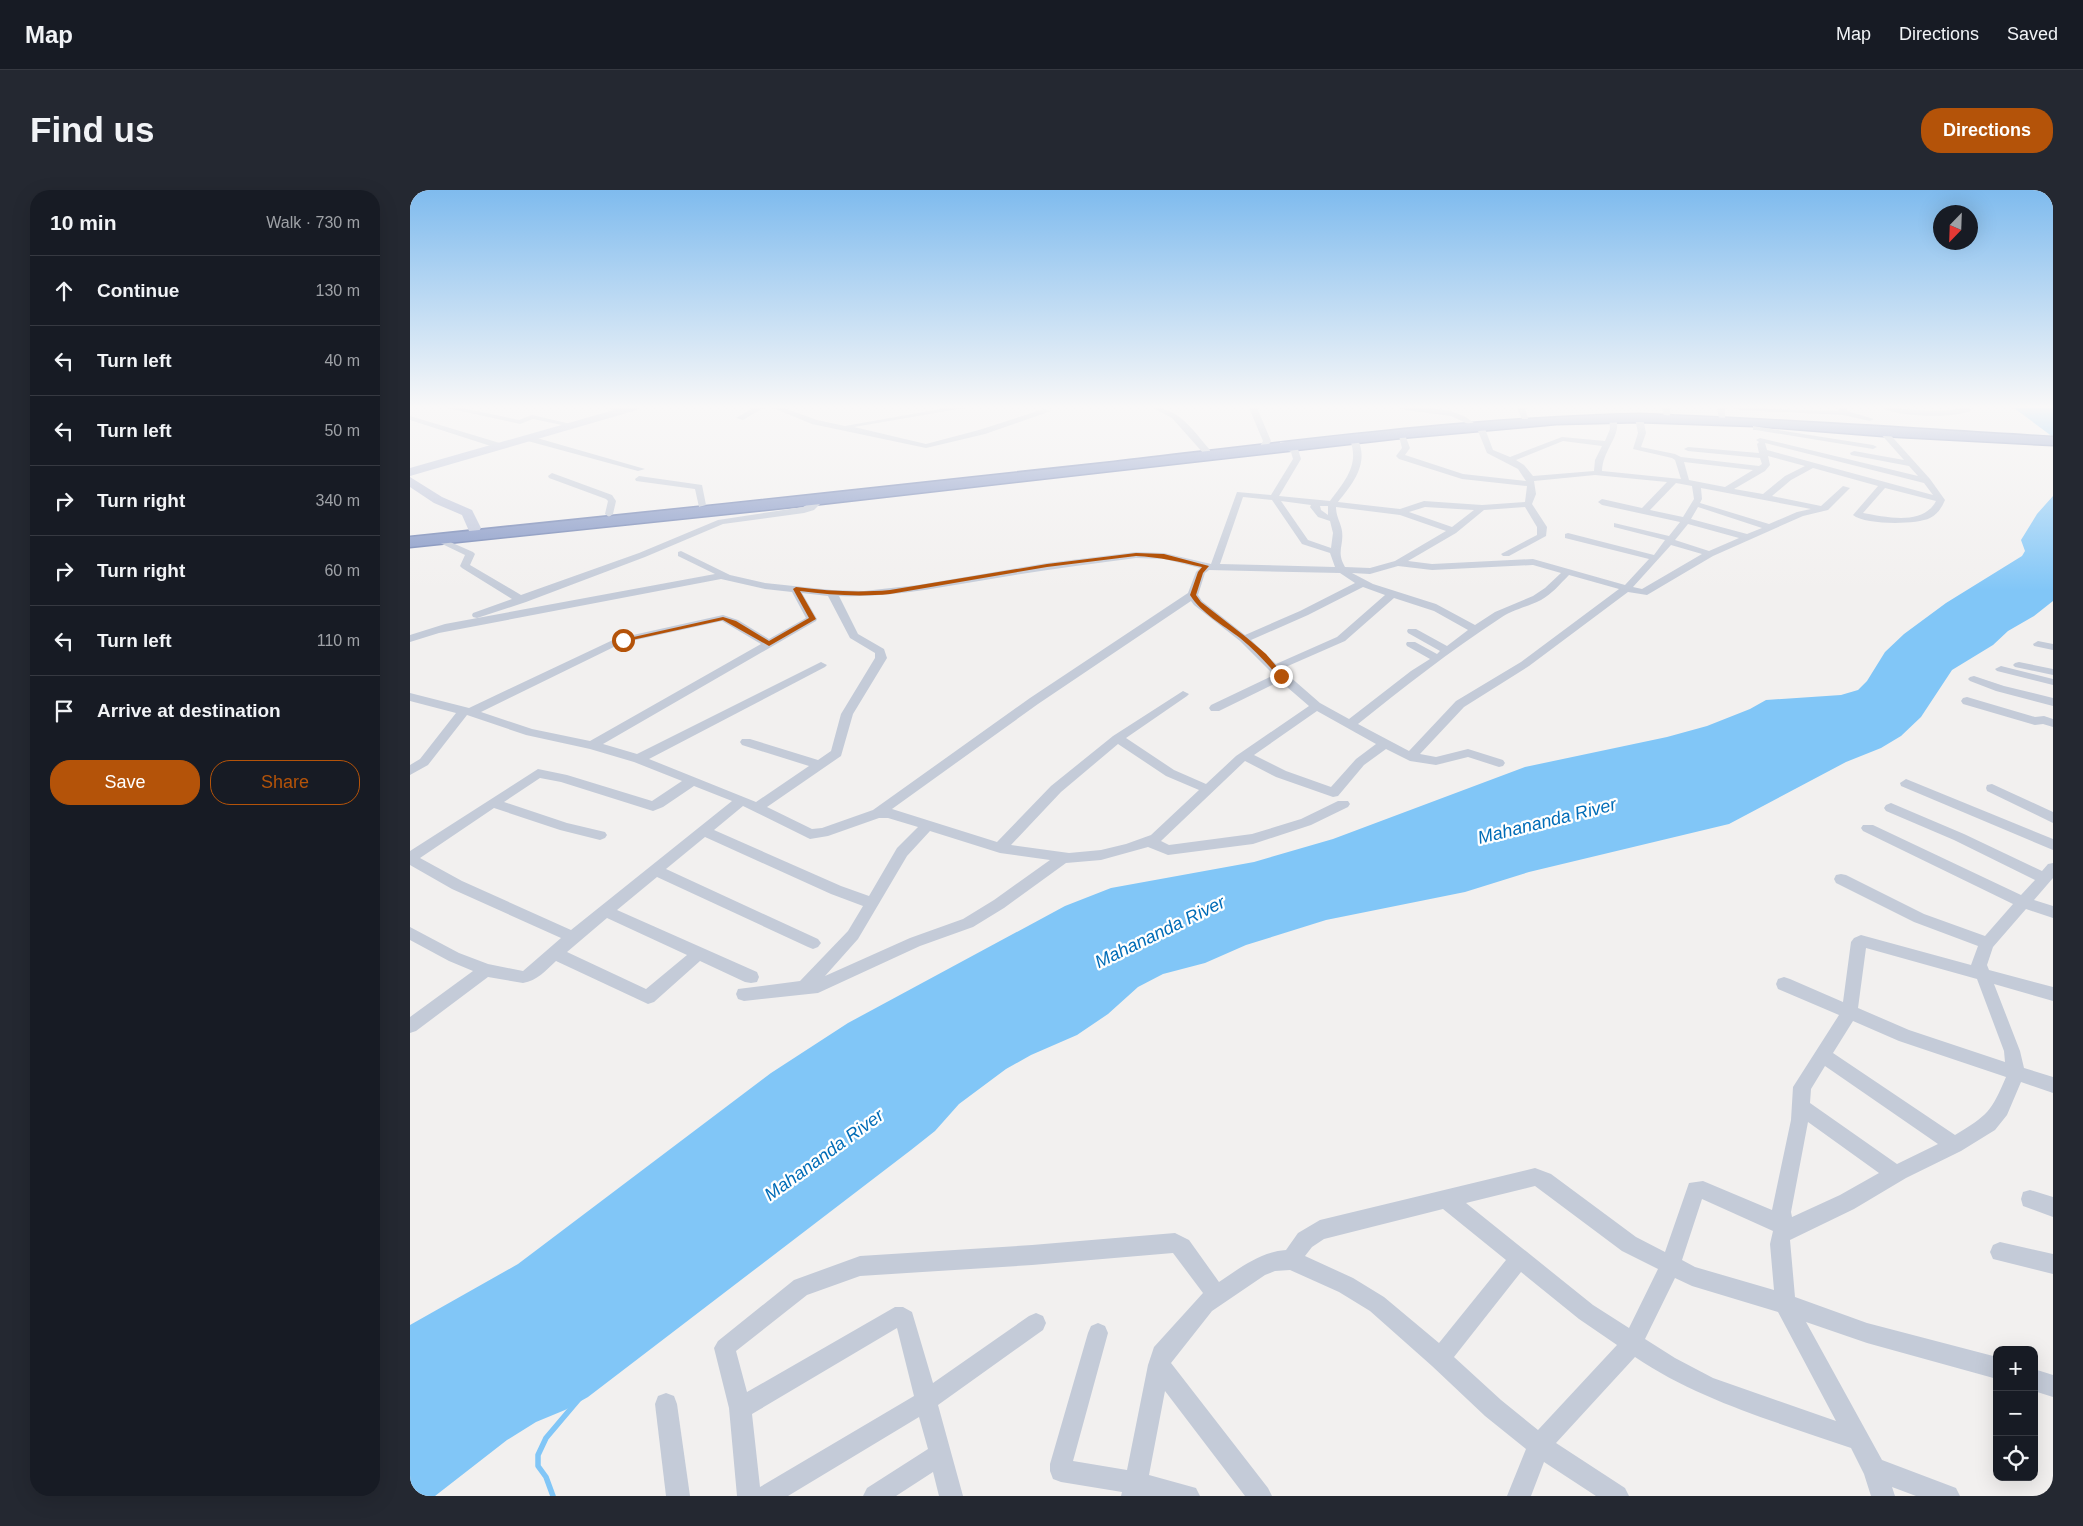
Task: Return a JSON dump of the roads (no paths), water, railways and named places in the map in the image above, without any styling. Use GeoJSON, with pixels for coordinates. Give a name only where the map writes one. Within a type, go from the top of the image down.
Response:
{"type":"FeatureCollection","features":[{"type":"Feature","properties":{"kind":"highway"},"geometry":{"type":"LineString","coordinates":[[410,534],[1045,469]]}},
{"type":"Feature","properties":{"kind":"highway"},"geometry":{"type":"LineString","coordinates":[[410,542],[1085,469]]}},
{"type":"Feature","properties":{"kind":"main road"},"geometry":{"type":"LineString","coordinates":[[410,481],[440,502],[466,513],[474,528]]}},
{"type":"Feature","properties":{"kind":"street"},"geometry":{"type":"LineString","coordinates":[[1274,498],[1291,469]]}},
{"type":"Feature","properties":{"kind":"street"},"geometry":{"type":"LineString","coordinates":[[1355,469],[1349,483],[1333,504],[1332,519],[1338,532],[1333,551],[1342,570],[1363,583],[1391,595],[1441,610],[1475,630]]}},
{"type":"Feature","properties":{"kind":"street"},"geometry":{"type":"LineString","coordinates":[[1438,469],[1462,476],[1531,481],[1598,473],[1691,484],[1825,508]]}},
{"type":"Feature","properties":{"kind":"street"},"geometry":{"type":"LineString","coordinates":[[1523,469],[1531,481],[1528,504]]}},
{"type":"Feature","properties":{"kind":"street"},"geometry":{"type":"LineString","coordinates":[[1598,469],[1598,473]]}},
{"type":"Feature","properties":{"kind":"street"},"geometry":{"type":"LineString","coordinates":[[1410,757],[1460,704],[1525,664],[1627,588],[1656,558],[1686,520],[1698,499],[1683,469]]}},
{"type":"Feature","properties":{"kind":"street"},"geometry":{"type":"LineString","coordinates":[[1710,469],[1752,476]]}},
{"type":"Feature","properties":{"kind":"street"},"geometry":{"type":"LineString","coordinates":[[1726,490],[1762,469]]}},
{"type":"Feature","properties":{"kind":"street"},"geometry":{"type":"LineString","coordinates":[[1764,498],[1788,478],[1805,469]]}},
{"type":"Feature","properties":{"kind":"street"},"geometry":{"type":"LineString","coordinates":[[1822,469],[1941,500]]}},
{"type":"Feature","properties":{"kind":"street"},"geometry":{"type":"LineString","coordinates":[[1879,469],[1927,481]]}},
{"type":"Feature","properties":{"kind":"street"},"geometry":{"type":"LineString","coordinates":[[1916,469],[1941,500]]}},
{"type":"Feature","properties":{"kind":"street"},"geometry":{"type":"LineString","coordinates":[[552,476],[609,497],[612,501],[609,514]]}},
{"type":"Feature","properties":{"kind":"street"},"geometry":{"type":"LineString","coordinates":[[639,479],[697,486],[700,488],[702,505]]}},
{"type":"Feature","properties":{"kind":"street"},"geometry":{"type":"LineString","coordinates":[[1644,512],[1673,482]]}},
{"type":"Feature","properties":{"kind":"street"},"geometry":{"type":"LineString","coordinates":[[1883,485],[1857,515],[1912,520],[1930,516],[1939,508],[1941,500]]}},
{"type":"Feature","properties":{"kind":"street"},"geometry":{"type":"LineString","coordinates":[[1398,563],[1432,566],[1529,562],[1568,571],[1643,593],[1683,568],[1746,537],[1800,514],[1825,508],[1846,488]]}},
{"type":"Feature","properties":{"kind":"street"},"geometry":{"type":"LineString","coordinates":[[410,697],[467,711],[530,732],[638,759],[742,800],[810,834],[823,833],[878,813],[940,766],[1108,649],[1193,595],[1201,572],[1211,566],[1239,495],[1401,512],[1453,531]]}},
{"type":"Feature","properties":{"kind":"street"},"geometry":{"type":"LineString","coordinates":[[1274,498],[1305,542],[1333,551]]}},
{"type":"Feature","properties":{"kind":"street"},"geometry":{"type":"LineString","coordinates":[[410,639],[642,555],[721,522],[804,510],[811,508],[821,499]]}},
{"type":"Feature","properties":{"kind":"street"},"geometry":{"type":"LineString","coordinates":[[1602,502],[1686,520],[1746,537]]}},
{"type":"Feature","properties":{"kind":"street"},"geometry":{"type":"LineString","coordinates":[[1317,503],[1314,507],[1318,513],[1332,519]]}},
{"type":"Feature","properties":{"kind":"street"},"geometry":{"type":"LineString","coordinates":[[1401,512],[1424,504],[1482,508],[1528,504]]}},
{"type":"Feature","properties":{"kind":"street"},"geometry":{"type":"LineString","coordinates":[[1506,554],[1540,536],[1542,528],[1528,504]]}},
{"type":"Feature","properties":{"kind":"street"},"geometry":{"type":"LineString","coordinates":[[1696,504],[1769,527]]}},
{"type":"Feature","properties":{"kind":"street"},"geometry":{"type":"LineString","coordinates":[[682,554],[726,576],[765,586],[832,593],[864,594],[890,592],[1047,566],[1136,555],[1164,556],[1211,566],[1370,571],[1398,563],[1453,531],[1482,508]]}},
{"type":"Feature","properties":{"kind":"street"},"geometry":{"type":"LineString","coordinates":[[1617,525],[1671,540],[1710,554]]}},
{"type":"Feature","properties":{"kind":"street"},"geometry":{"type":"LineString","coordinates":[[1568,536],[1656,558]]}},
{"type":"Feature","properties":{"kind":"street"},"geometry":{"type":"LineString","coordinates":[[443,538],[443,542],[470,554],[465,566],[522,600]]}},
{"type":"Feature","properties":{"kind":"street"},"geometry":{"type":"LineString","coordinates":[[1351,724],[1415,673],[1475,630],[1499,614],[1537,598],[1549,590],[1568,571]]}},
{"type":"Feature","properties":{"kind":"street"},"geometry":{"type":"LineString","coordinates":[[436,630],[726,576]]}},
{"type":"Feature","properties":{"kind":"street"},"geometry":{"type":"LineString","coordinates":[[1244,638],[1304,613],[1363,583]]}},
{"type":"Feature","properties":{"kind":"street"},"geometry":{"type":"LineString","coordinates":[[592,746],[812,619],[796,589]]}},
{"type":"Feature","properties":{"kind":"street"},"geometry":{"type":"LineString","coordinates":[[756,808],[820,765],[839,749],[848,714],[873,673],[882,654],[854,636],[832,593]]}},
{"type":"Feature","properties":{"kind":"street"},"geometry":{"type":"LineString","coordinates":[[1193,595],[1198,603],[1244,638],[1316,706],[1410,757],[1436,761],[1468,753],[1499,763]]}},
{"type":"Feature","properties":{"kind":"street"},"geometry":{"type":"LineString","coordinates":[[1215,708],[1341,639],[1391,595]]}},
{"type":"Feature","properties":{"kind":"street"},"geometry":{"type":"LineString","coordinates":[[410,771],[424,762],[467,711],[627,639],[723,618],[734,622],[769,644]]}},
{"type":"Feature","properties":{"kind":"street"},"geometry":{"type":"LineString","coordinates":[[1412,630],[1448,651]]}},
{"type":"Feature","properties":{"kind":"street"},"geometry":{"type":"LineString","coordinates":[[1411,644],[1437,659]]}},
{"type":"Feature","properties":{"kind":"street"},"geometry":{"type":"LineString","coordinates":[[2038,644],[2053,647]]}},
{"type":"Feature","properties":{"kind":"street"},"geometry":{"type":"LineString","coordinates":[[638,759],[821,665]]}},
{"type":"Feature","properties":{"kind":"street"},"geometry":{"type":"LineString","coordinates":[[2053,672],[2004,666],[2053,682]]}},
{"type":"Feature","properties":{"kind":"street"},"geometry":{"type":"LineString","coordinates":[[1974,679],[2010,692],[2053,702]]}},
{"type":"Feature","properties":{"kind":"street"},"geometry":{"type":"LineString","coordinates":[[1000,848],[1056,789],[1117,739],[1184,694]]}},
{"type":"Feature","properties":{"kind":"street"},"geometry":{"type":"LineString","coordinates":[[1967,701],[2035,721],[2044,720],[2053,723]]}},
{"type":"Feature","properties":{"kind":"street"},"geometry":{"type":"LineString","coordinates":[[878,813],[888,813],[1000,848],[1063,858],[1080,858],[1149,842],[1163,833],[1207,789],[1244,756],[1316,706]]}},
{"type":"Feature","properties":{"kind":"street"},"geometry":{"type":"LineString","coordinates":[[1117,739],[1170,773],[1207,789]]}},
{"type":"Feature","properties":{"kind":"street"},"geometry":{"type":"LineString","coordinates":[[746,742],[820,765]]}},
{"type":"Feature","properties":{"kind":"street"},"geometry":{"type":"LineString","coordinates":[[1244,756],[1281,774],[1333,793],[1360,762],[1386,743]]}},
{"type":"Feature","properties":{"kind":"street"},"geometry":{"type":"LineString","coordinates":[[573,937],[457,885],[410,859],[541,772],[652,806],[658,804],[693,780]]}},
{"type":"Feature","properties":{"kind":"street"},"geometry":{"type":"LineString","coordinates":[[1906,783],[2053,844]]}},
{"type":"Feature","properties":{"kind":"street"},"geometry":{"type":"LineString","coordinates":[[1992,788],[2053,818]]}},
{"type":"Feature","properties":{"kind":"street"},"geometry":{"type":"LineString","coordinates":[[410,933],[486,970],[525,977],[742,800]]}},
{"type":"Feature","properties":{"kind":"street"},"geometry":{"type":"LineString","coordinates":[[492,803],[565,828],[600,835]]}},
{"type":"Feature","properties":{"kind":"street"},"geometry":{"type":"LineString","coordinates":[[1149,842],[1168,850],[1253,840],[1306,822],[1343,804]]}},
{"type":"Feature","properties":{"kind":"street"},"geometry":{"type":"LineString","coordinates":[[1883,1496],[1874,1469],[1785,1304],[1781,1235],[1786,1228],[1847,1202],[1896,1174],[1955,1145],[1989,1124],[2001,1109],[2016,1072],[2012,1051],[1979,965],[1982,953],[1988,943],[2049,873],[1959,838],[1891,808]]}},
{"type":"Feature","properties":{"kind":"street"},"geometry":{"type":"LineString","coordinates":[[804,988],[852,934],[904,849],[927,826]]}},
{"type":"Feature","properties":{"kind":"street"},"geometry":{"type":"LineString","coordinates":[[1868,828],[2023,902],[2053,912]]}},
{"type":"Feature","properties":{"kind":"street"},"geometry":{"type":"LineString","coordinates":[[704,831],[836,890],[872,903]]}},
{"type":"Feature","properties":{"kind":"street"},"geometry":{"type":"LineString","coordinates":[[744,994],[824,984],[915,942],[968,923],[999,904],[1063,858]]}},
{"type":"Feature","properties":{"kind":"street"},"geometry":{"type":"LineString","coordinates":[[654,870],[814,942]]}},
{"type":"Feature","properties":{"kind":"street"},"geometry":{"type":"LineString","coordinates":[[1841,879],[1919,918],[1988,943]]}},
{"type":"Feature","properties":{"kind":"street"},"geometry":{"type":"LineString","coordinates":[[605,911],[751,977]]}},
{"type":"Feature","properties":{"kind":"street"},"geometry":{"type":"LineString","coordinates":[[1786,1228],[1781,1212],[1801,1107],[1802,1087],[1849,1013],[1859,942],[1861,940],[2053,994]]}},
{"type":"Feature","properties":{"kind":"street"},"geometry":{"type":"LineString","coordinates":[[555,953],[648,997],[699,952]]}},
{"type":"Feature","properties":{"kind":"street"},"geometry":{"type":"LineString","coordinates":[[410,1026],[486,970]]}},
{"type":"Feature","properties":{"kind":"street"},"geometry":{"type":"LineString","coordinates":[[1784,984],[1905,1036],[2053,1085]]}},
{"type":"Feature","properties":{"kind":"street"},"geometry":{"type":"LineString","coordinates":[[1823,1055],[1955,1145]]}},
{"type":"Feature","properties":{"kind":"street"},"geometry":{"type":"LineString","coordinates":[[1801,1107],[1896,1174]]}},
{"type":"Feature","properties":{"kind":"street"},"geometry":{"type":"LineString","coordinates":[[1291,1260],[1305,1240],[1320,1230],[1535,1177],[1544,1180],[1628,1244],[1692,1276],[1785,1304],[1866,1334],[1993,1367]]}},
{"type":"Feature","properties":{"kind":"street"},"geometry":{"type":"LineString","coordinates":[[1520,1496],[1539,1445],[1632,1344],[1671,1265],[1697,1189],[1786,1228]]}},
{"type":"Feature","properties":{"kind":"street"},"geometry":{"type":"LineString","coordinates":[[1447,1200],[1586,1312],[1667,1366],[1708,1387],[1858,1440]]}},
{"type":"Feature","properties":{"kind":"street"},"geometry":{"type":"LineString","coordinates":[[2030,1200],[2053,1207]]}},
{"type":"Feature","properties":{"kind":"street"},"geometry":{"type":"LineString","coordinates":[[749,1496],[740,1408],[725,1352],[729,1343],[801,1287],[860,1266],[1032,1255],[1176,1243],[1182,1247],[1217,1296]]}},
{"type":"Feature","properties":{"kind":"street"},"geometry":{"type":"LineString","coordinates":[[2000,1252],[2053,1264]]}},
{"type":"Feature","properties":{"kind":"street"},"geometry":{"type":"LineString","coordinates":[[1440,1358],[1519,1259]]}},
{"type":"Feature","properties":{"kind":"street"},"geometry":{"type":"LineString","coordinates":[[1134,1490],[1162,1355],[1205,1304],[1259,1267],[1275,1261],[1291,1260],[1346,1285],[1376,1304],[1440,1358],[1493,1408],[1539,1445],[1617,1496]]}},
{"type":"Feature","properties":{"kind":"street"},"geometry":{"type":"LineString","coordinates":[[740,1408],[899,1316],[905,1320],[951,1496]]}},
{"type":"Feature","properties":{"kind":"street"},"geometry":{"type":"LineString","coordinates":[[766,1496],[926,1401],[1036,1323]]}},
{"type":"Feature","properties":{"kind":"street"},"geometry":{"type":"LineString","coordinates":[[1098,1333],[1061,1464],[1061,1470],[1064,1473],[1134,1490],[1188,1496]]}},
{"type":"Feature","properties":{"kind":"street"},"geometry":{"type":"LineString","coordinates":[[1159,1364],[1260,1496]]}},
{"type":"Feature","properties":{"kind":"street"},"geometry":{"type":"LineString","coordinates":[[2038,1381],[2053,1386]]}},
{"type":"Feature","properties":{"kind":"street"},"geometry":{"type":"LineString","coordinates":[[666,1404],[678,1496]]}},
{"type":"Feature","properties":{"kind":"street"},"geometry":{"type":"LineString","coordinates":[[875,1496],[939,1455]]}},
{"type":"Feature","properties":{"kind":"street"},"geometry":{"type":"LineString","coordinates":[[1874,1469],[1948,1496]]}},
{"type":"Feature","properties":{"kind":"water","name":"Mahananda River"},"geometry":{"type":"Polygon","coordinates":[[[2053,496],[2053,601],[2034,616],[2008,631],[1993,645],[1952,670],[1921,717],[1901,736],[1881,748],[1846,762],[1729,824],[1529,872],[1465,892],[1326,920],[1246,945],[1205,963],[1163,974],[1138,987],[1108,1014],[1077,1035],[1031,1055],[1006,1069],[959,1104],[935,1131],[911,1150],[588,1397],[565,1410],[536,1422],[507,1440],[435,1496],[410,1496],[410,1325],[518,1264],[771,1073],[848,1023],[1065,906],[1111,888],[1254,862],[1333,839],[1525,767],[1667,737],[1707,726],[1750,709],[1766,700],[1841,695],[1858,690],[1867,681],[1885,652],[1904,634],[1946,603],[2022,556],[2025,551],[2021,540],[2037,514],[2053,496]]]}},
{"type":"Feature","properties":{"kind":"waterway"},"geometry":{"type":"LineString","coordinates":[[553,1496],[546,1477],[538,1466],[538,1455],[546,1438],[579,1399]]}}]}
